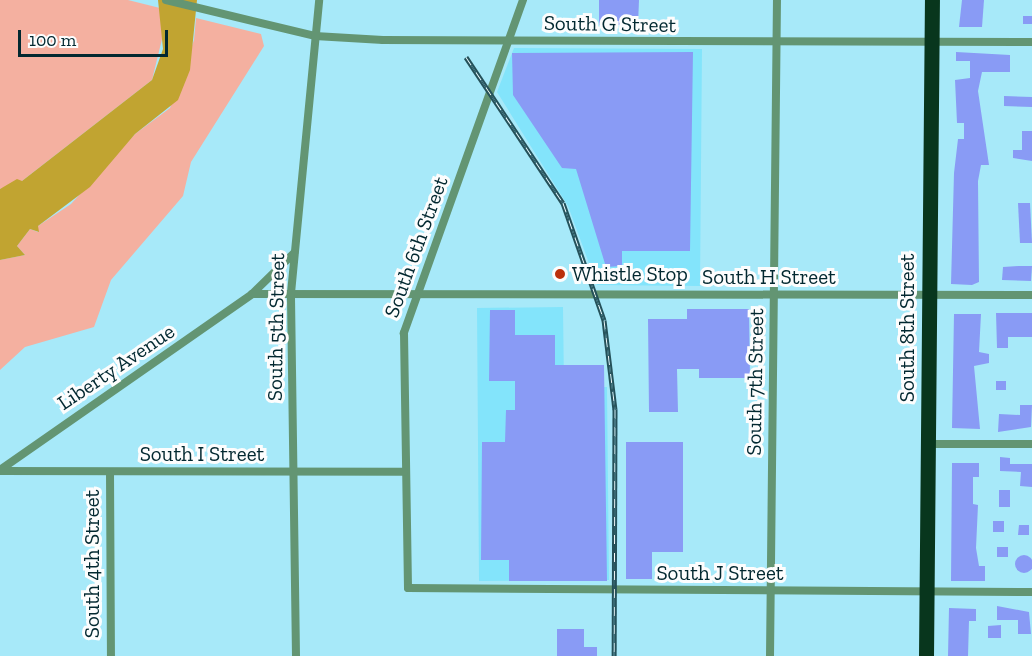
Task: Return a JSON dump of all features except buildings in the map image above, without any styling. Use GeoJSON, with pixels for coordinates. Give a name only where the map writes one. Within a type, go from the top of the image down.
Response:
{"type":"FeatureCollection","features":[{"type":"Feature","properties":{"kind":"highway","name":"South 8th Street"},"geometry":{"type":"LineString","coordinates":[[926,656],[932,0]]}},
{"type":"Feature","properties":{"kind":"street","name":"South G Street"},"geometry":{"type":"LineString","coordinates":[[166,0],[315,36],[509,40],[1032,42]]}},
{"type":"Feature","properties":{"kind":"street","name":"South 5th Street"},"geometry":{"type":"LineString","coordinates":[[296,656],[291,293],[319,0]]}},
{"type":"Feature","properties":{"kind":"street","name":"South 6th Street"},"geometry":{"type":"LineString","coordinates":[[408,588],[404,472],[404,333],[414,295],[523,0]]}},
{"type":"Feature","properties":{"kind":"street","name":"South 7th Street"},"geometry":{"type":"LineString","coordinates":[[770,656],[777,0]]}},
{"type":"Feature","properties":{"kind":"street","name":"Liberty Avenue"},"geometry":{"type":"LineString","coordinates":[[0,470],[252,294],[294,253]]}},
{"type":"Feature","properties":{"kind":"street","name":"South H Street"},"geometry":{"type":"LineString","coordinates":[[291,293],[1032,296]]}},
{"type":"Feature","properties":{"kind":"street"},"geometry":{"type":"LineString","coordinates":[[252,294],[291,293]]}},
{"type":"Feature","properties":{"kind":"street"},"geometry":{"type":"LineString","coordinates":[[928,444],[1032,444]]}},
{"type":"Feature","properties":{"kind":"street","name":"South I Street"},"geometry":{"type":"LineString","coordinates":[[0,470],[404,472]]}},
{"type":"Feature","properties":{"kind":"street","name":"South 4th Street"},"geometry":{"type":"LineString","coordinates":[[110,472],[111,656]]}},
{"type":"Feature","properties":{"kind":"street","name":"South J Street"},"geometry":{"type":"LineString","coordinates":[[408,588],[1032,592]]}},
{"type":"Feature","properties":{"kind":"shaded area"},"geometry":{"type":"Polygon","coordinates":[[[0,0],[128,0],[160,8],[163,35],[152,80],[22,181],[0,189],[0,0]]]}},
{"type":"Feature","properties":{"kind":"shaded area"},"geometry":{"type":"Polygon","coordinates":[[[158,0],[197,0],[190,70],[178,100],[135,134],[90,187],[38,226],[39,232],[30,229],[17,246],[25,255],[0,260],[0,189],[17,179],[22,181],[152,80],[163,49],[158,0]]]}},
{"type":"Feature","properties":{"kind":"shaded area"},"geometry":{"type":"Polygon","coordinates":[[[196,18],[261,34],[264,46],[191,162],[183,196],[111,280],[94,327],[25,347],[0,370],[0,260],[25,255],[17,246],[30,229],[38,232],[38,226],[71,204],[135,134],[170,108],[194,40],[196,18]]]}},
{"type":"Feature","properties":{"kind":"shaded area"},"geometry":{"type":"Polygon","coordinates":[[[514,48],[702,49],[700,286],[597,285],[568,206],[497,92],[514,48]]]}},
{"type":"Feature","properties":{"kind":"shaded area"},"geometry":{"type":"Polygon","coordinates":[[[563,307],[564,387],[607,387],[609,580],[479,581],[477,308],[563,307]]]}},
{"type":"Feature","properties":{"kind":"railway"},"geometry":{"type":"LineString","coordinates":[[466,57],[563,203],[604,320],[615,409],[614,656]]}},
{"type":"Feature","properties":{"kind":"place","name":"Whistle Stop"},"geometry":{"type":"Point","coordinates":[560,274]}}]}
